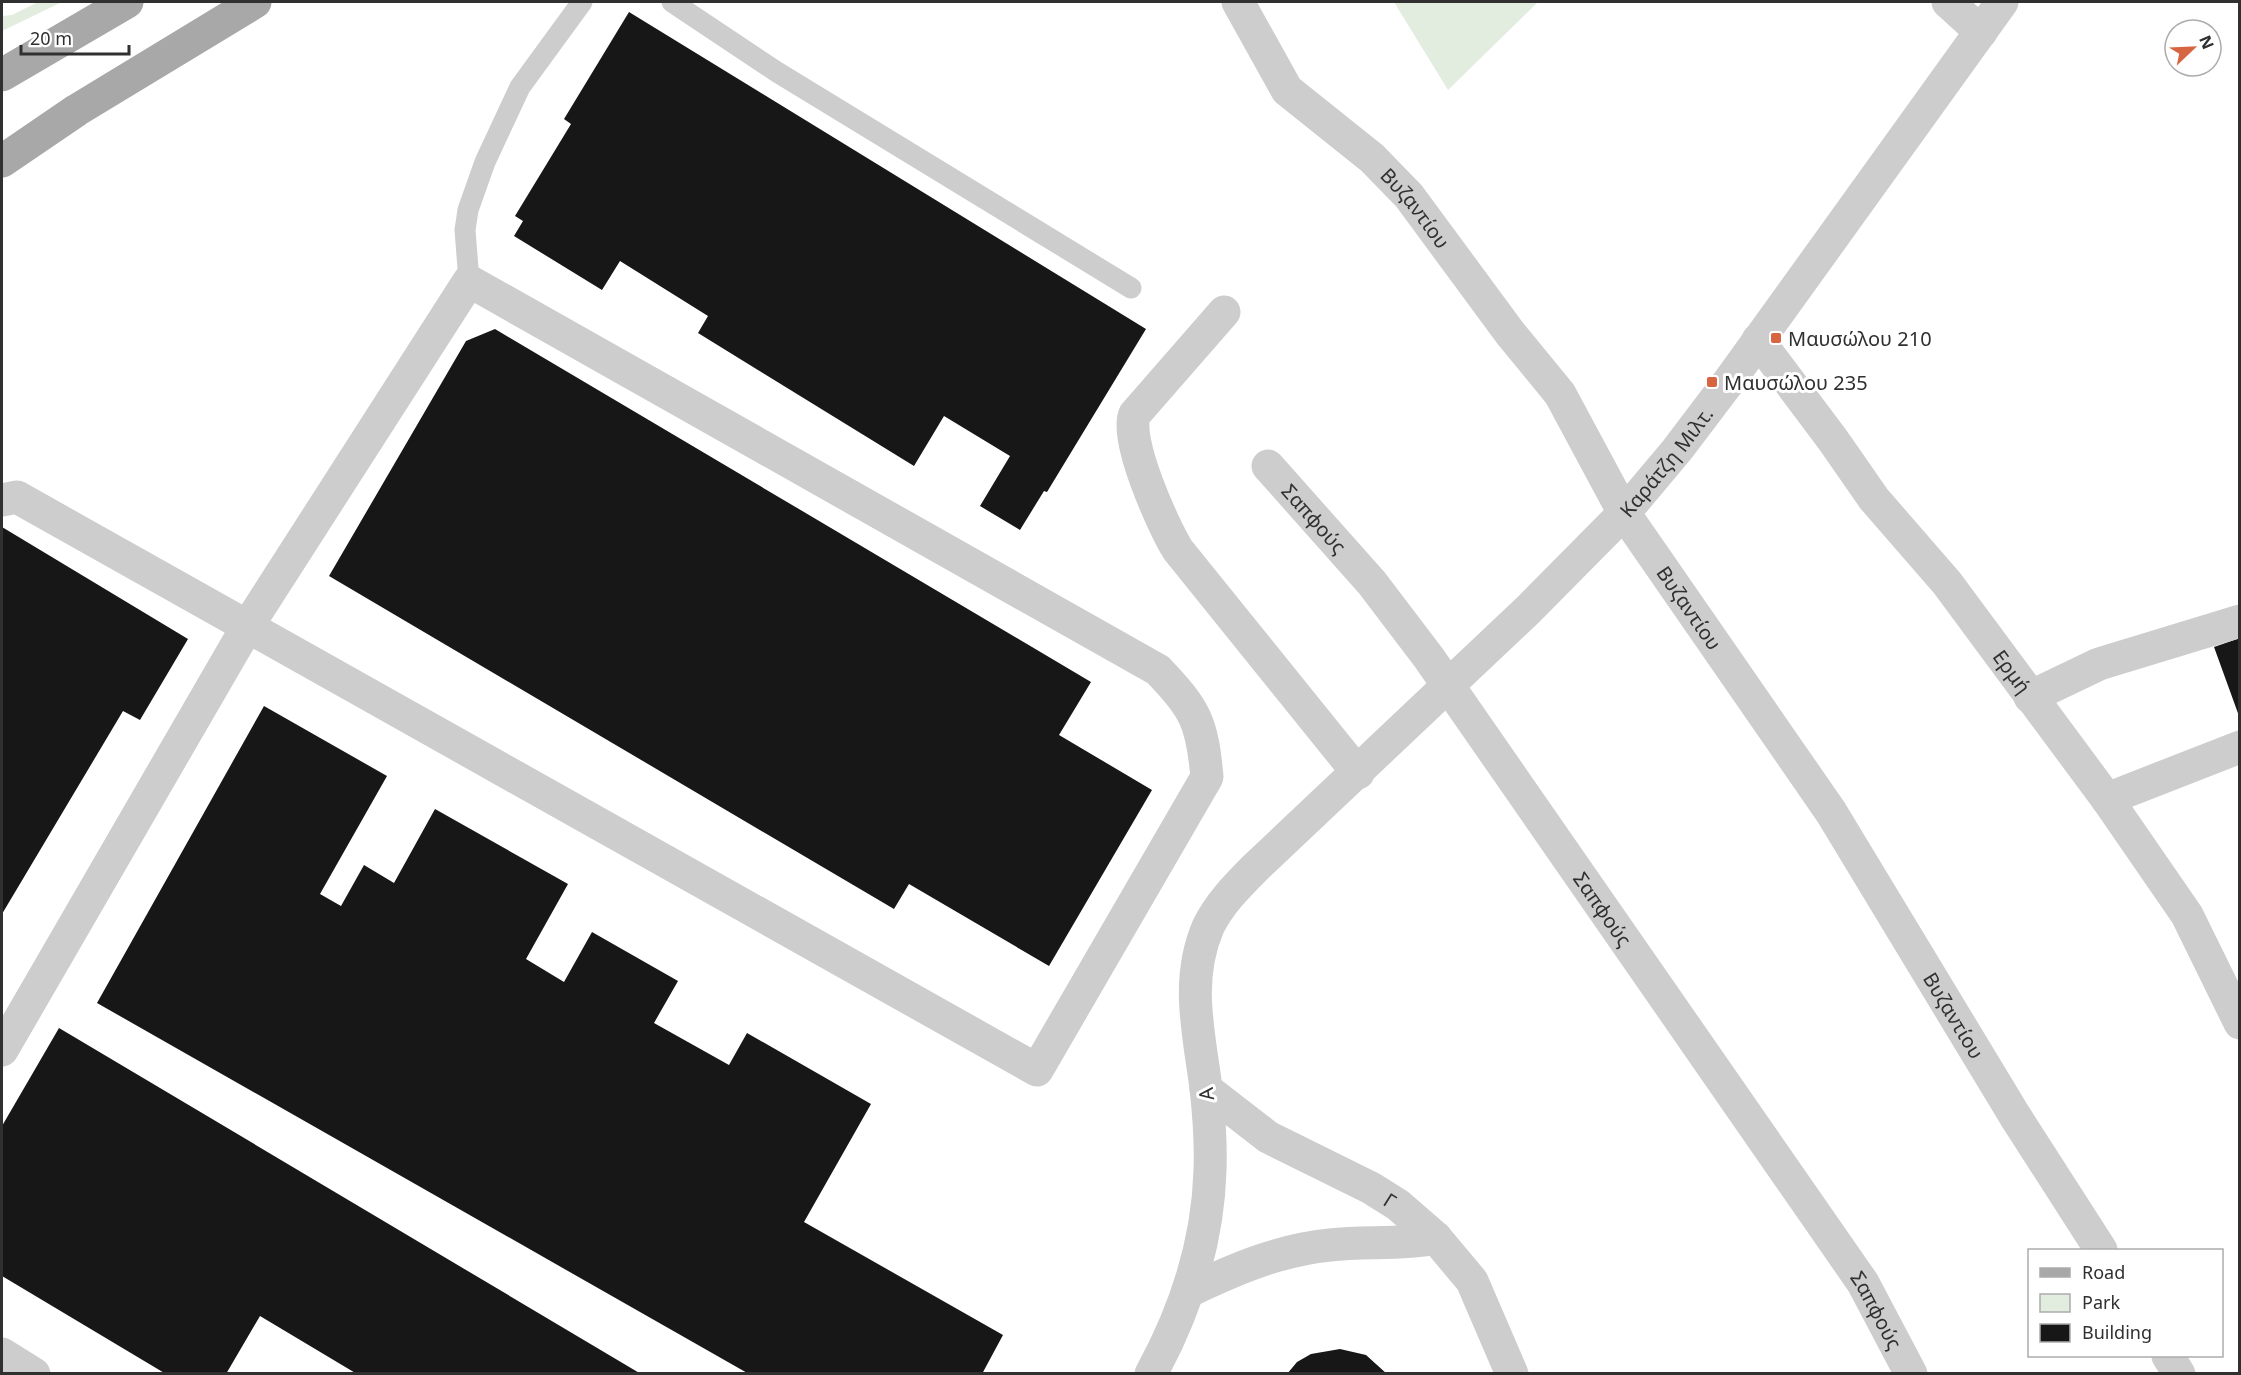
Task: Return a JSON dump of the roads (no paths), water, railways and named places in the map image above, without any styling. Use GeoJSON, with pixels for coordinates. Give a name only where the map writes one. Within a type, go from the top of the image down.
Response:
{"type":"FeatureCollection","features":[{"type":"Feature","properties":{"kind":"main road"},"geometry":{"type":"LineString","coordinates":[[2,75],[127,2]]}},
{"type":"Feature","properties":{"kind":"main road"},"geometry":{"type":"LineString","coordinates":[[2,161],[76,110],[255,2]]}},
{"type":"Feature","properties":{"kind":"street","name":"Βυζαντίου"},"geometry":{"type":"LineString","coordinates":[[1238,2],[1287,90],[1372,158],[1409,196],[1510,333],[1560,394],[1624,513],[1831,812],[2015,1116],[2100,1249]]}},
{"type":"Feature","properties":{"kind":"street"},"geometry":{"type":"LineString","coordinates":[[1948,2],[1981,32]]}},
{"type":"Feature","properties":{"kind":"street","name":"Καράτζη Μιλτ."},"geometry":{"type":"LineString","coordinates":[[1288,836],[1529,609],[1624,513],[1690,433],[2002,2]]}},
{"type":"Feature","properties":{"kind":"street"},"geometry":{"type":"LineString","coordinates":[[2,500],[17,497],[247,627],[1036,1070],[1207,777],[1204,738],[1187,701],[1158,670],[469,281],[247,627],[2,1050]]}},
{"type":"Feature","properties":{"kind":"street"},"geometry":{"type":"LineString","coordinates":[[1224,312],[1138,409],[1132,422],[1134,440],[1165,526],[1179,550],[1358,772]]}},
{"type":"Feature","properties":{"kind":"street","name":"Ερμή"},"geometry":{"type":"LineString","coordinates":[[1758,340],[1874,499],[1947,583],[2107,799],[2187,915],[2240,1023]]}},
{"type":"Feature","properties":{"kind":"street","name":"Σαπφούς"},"geometry":{"type":"LineString","coordinates":[[1268,465],[1372,583],[1448,686],[1863,1283],[1911,1374]]}},
{"type":"Feature","properties":{"kind":"street"},"geometry":{"type":"LineString","coordinates":[[2030,697],[2066,677],[2099,664],[2240,621]]}},
{"type":"Feature","properties":{"kind":"street"},"geometry":{"type":"LineString","coordinates":[[2107,799],[2240,747]]}},
{"type":"Feature","properties":{"kind":"street","name":"Α"},"geometry":{"type":"LineString","coordinates":[[1151,1374],[1189,1291],[1199,1256],[1208,1201],[1210,1140],[1194,997],[1200,950],[1208,927],[1226,899],[1288,836]]}},
{"type":"Feature","properties":{"kind":"street","name":"Γ"},"geometry":{"type":"LineString","coordinates":[[1206,1089],[1268,1137],[1371,1188],[1398,1205],[1436,1238],[1472,1281],[1512,1374]]}},
{"type":"Feature","properties":{"kind":"street"},"geometry":{"type":"LineString","coordinates":[[1189,1291],[1277,1253],[1331,1244],[1399,1244],[1436,1238]]}},
{"type":"Feature","properties":{"kind":"street"},"geometry":{"type":"LineString","coordinates":[[2,1354],[34,1374]]}},
{"type":"Feature","properties":{"kind":"street"},"geometry":{"type":"LineString","coordinates":[[2169,1357],[2179,1374]]}},
{"type":"Feature","properties":{"kind":"lane"},"geometry":{"type":"LineString","coordinates":[[469,281],[465,230],[468,210],[485,162],[520,87],[582,2]]}},
{"type":"Feature","properties":{"kind":"lane"},"geometry":{"type":"LineString","coordinates":[[672,2],[777,72],[1131,288]]}},
{"type":"Feature","properties":{"kind":"place","name":"Μαυσώλου 210"},"geometry":{"type":"Point","coordinates":[1776,338]}},
{"type":"Feature","properties":{"kind":"place","name":"Μαυσώλου 235"},"geometry":{"type":"Point","coordinates":[1712,382]}}]}
